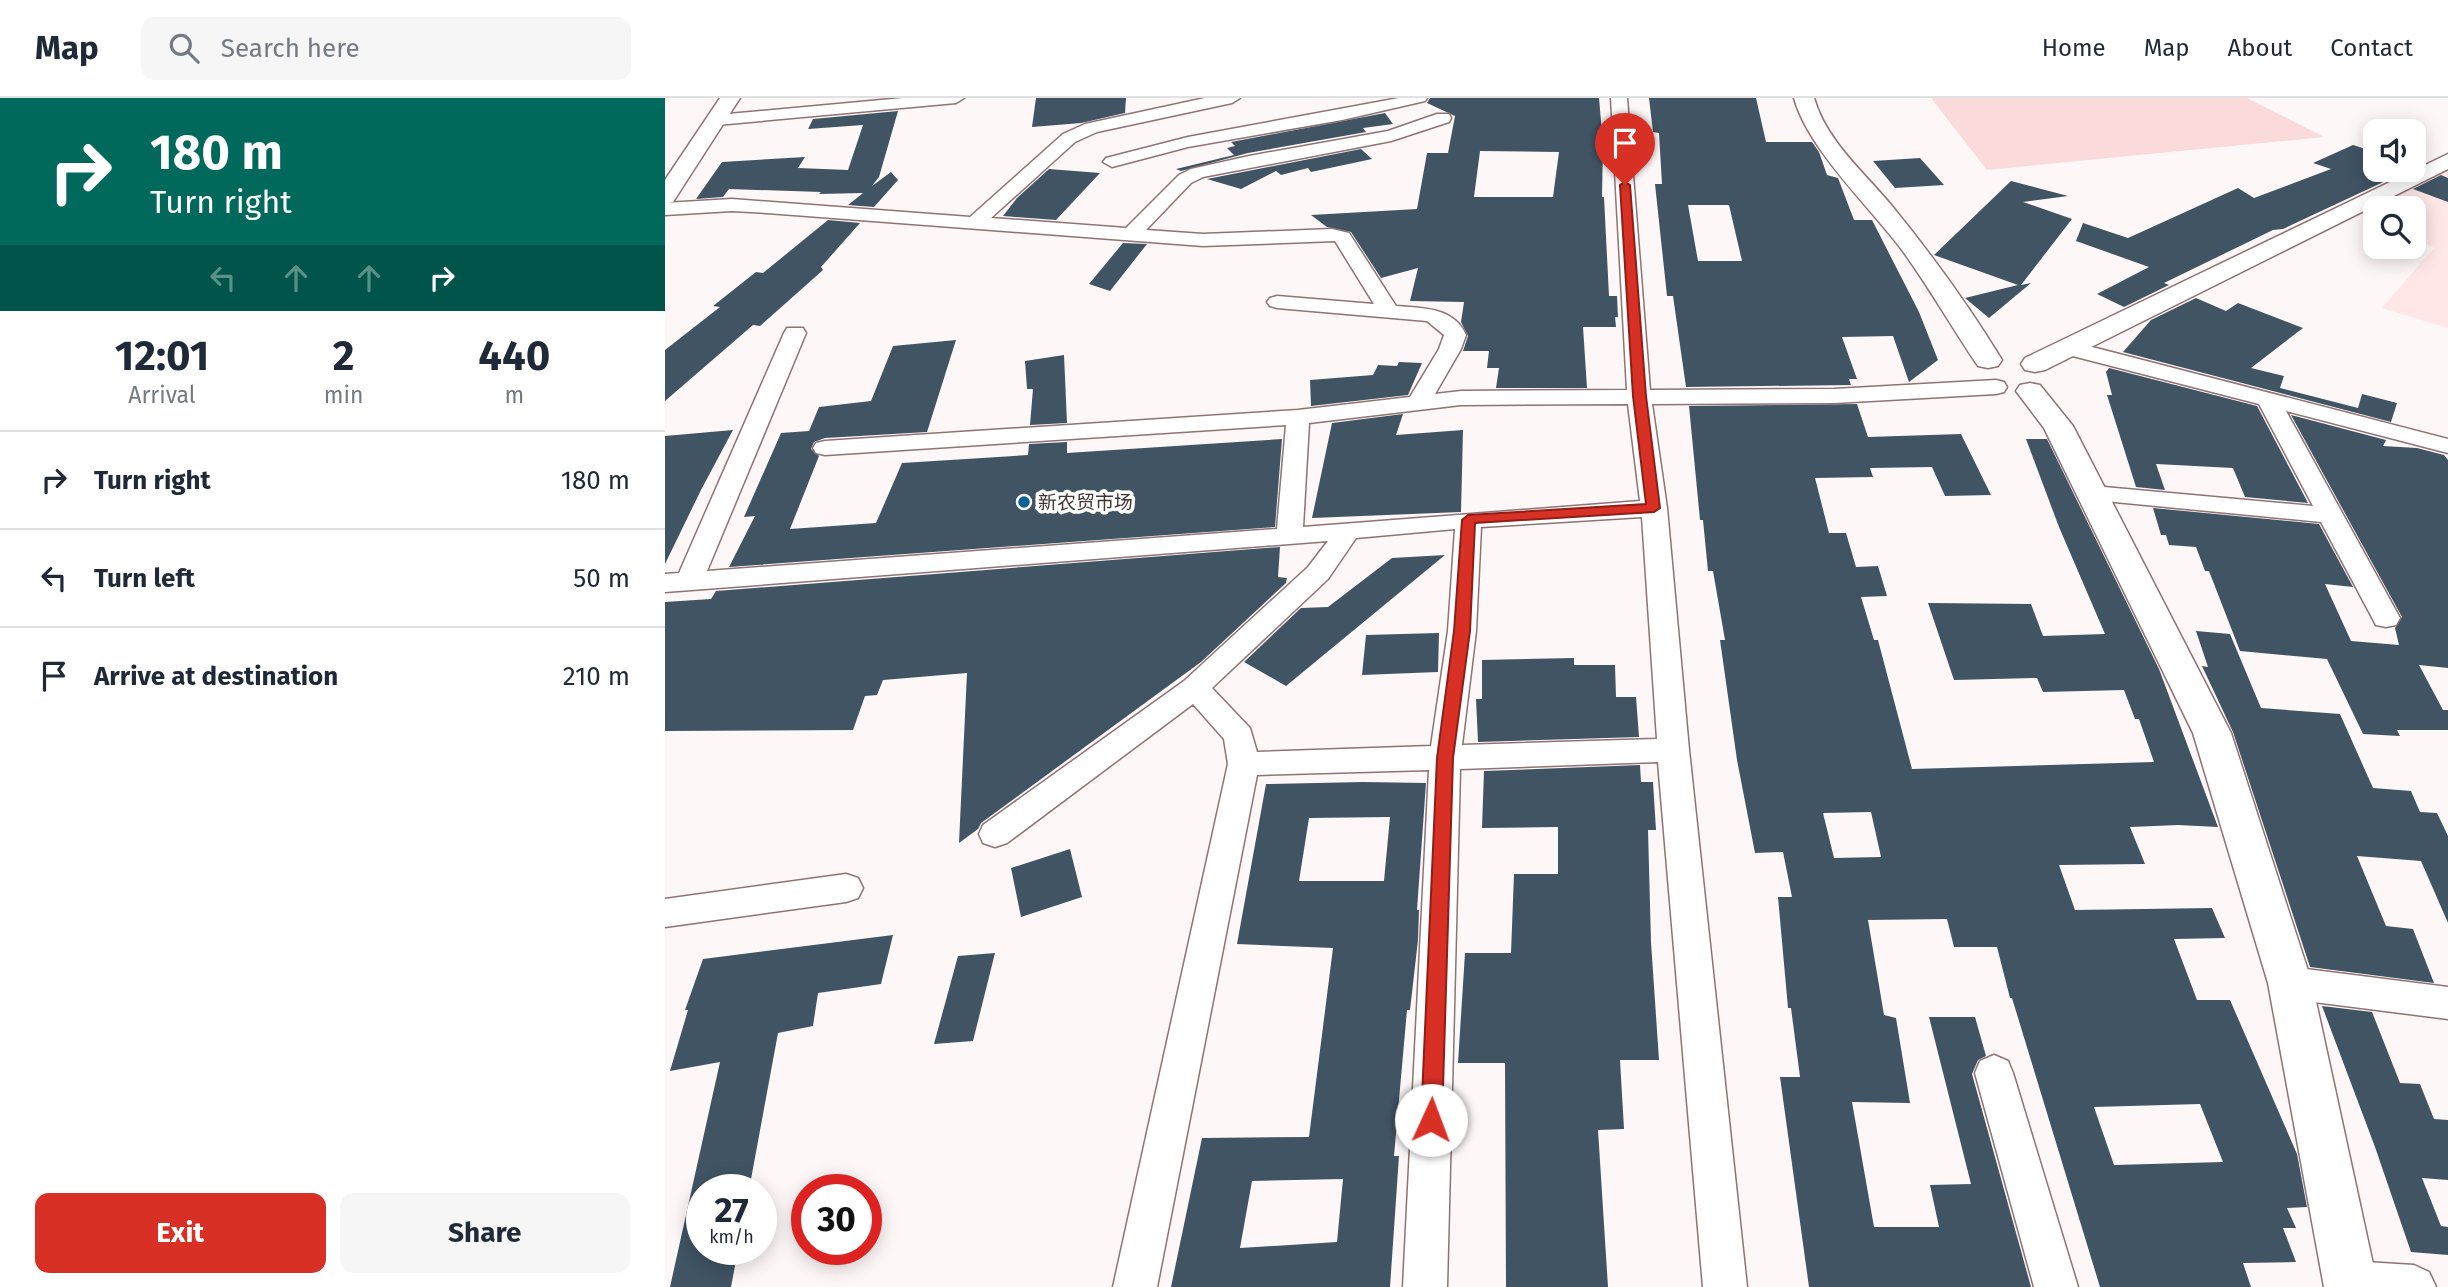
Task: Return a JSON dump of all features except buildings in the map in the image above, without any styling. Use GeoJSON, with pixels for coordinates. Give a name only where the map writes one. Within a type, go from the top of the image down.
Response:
{"type":"FeatureCollection","features":[{"type":"Feature","properties":{"kind":"main road"},"geometry":{"type":"LineString","coordinates":[[665,197],[730,98]]}},
{"type":"Feature","properties":{"kind":"main road"},"geometry":{"type":"LineString","coordinates":[[1804,98],[1813,123],[1882,208],[1971,329],[1988,360]]}},
{"type":"Feature","properties":{"kind":"main road"},"geometry":{"type":"LineString","coordinates":[[2350,1285],[2290,983],[2213,733],[2059,426],[2020,381],[2011,357],[1988,360],[1979,366],[1979,375],[2020,381],[2069,348],[2448,161]]}},
{"type":"Feature","properties":{"kind":"street"},"geometry":{"type":"LineString","coordinates":[[717,120],[956,98]]}},
{"type":"Feature","properties":{"kind":"street"},"geometry":{"type":"LineString","coordinates":[[973,224],[1069,138],[1091,128],[1232,98]]}},
{"type":"Feature","properties":{"kind":"street"},"geometry":{"type":"LineString","coordinates":[[1112,162],[1157,147],[1419,98]]}},
{"type":"Feature","properties":{"kind":"street"},"geometry":{"type":"LineString","coordinates":[[1619,98],[1639,396],[1654,508],[1725,1287]]}},
{"type":"Feature","properties":{"kind":"street"},"geometry":{"type":"LineString","coordinates":[[1129,236],[1185,179],[1197,173],[1249,160],[1391,136],[1443,118]]}},
{"type":"Feature","properties":{"kind":"street"},"geometry":{"type":"LineString","coordinates":[[1157,147],[1197,173]]}},
{"type":"Feature","properties":{"kind":"street"},"geometry":{"type":"LineString","coordinates":[[665,209],[732,205],[767,207],[1203,240],[1342,237],[1389,311]]}},
{"type":"Feature","properties":{"kind":"street"},"geometry":{"type":"LineString","coordinates":[[1277,302],[1428,313],[1453,330],[1455,335],[1450,349],[1418,403]]}},
{"type":"Feature","properties":{"kind":"street"},"geometry":{"type":"LineString","coordinates":[[795,333],[677,582],[1654,508]]}},
{"type":"Feature","properties":{"kind":"street"},"geometry":{"type":"LineString","coordinates":[[2069,348],[2448,446]]}},
{"type":"Feature","properties":{"kind":"street"},"geometry":{"type":"LineString","coordinates":[[825,448],[1298,417],[1461,398],[1835,396],[2020,381]]}},
{"type":"Feature","properties":{"kind":"street"},"geometry":{"type":"LineString","coordinates":[[2269,401],[2386,618]]}},
{"type":"Feature","properties":{"kind":"street"},"geometry":{"type":"LineString","coordinates":[[1289,536],[1298,417]]}},
{"type":"Feature","properties":{"kind":"street"},"geometry":{"type":"LineString","coordinates":[[2093,494],[2330,515]]}},
{"type":"Feature","properties":{"kind":"street"},"geometry":{"type":"LineString","coordinates":[[1425,1287],[1445,758],[1462,631],[1468,520]]}},
{"type":"Feature","properties":{"kind":"street"},"geometry":{"type":"LineString","coordinates":[[995,834],[1194,688],[1318,573],[1348,531]]}},
{"type":"Feature","properties":{"kind":"street"},"geometry":{"type":"LineString","coordinates":[[1135,1287],[1244,764],[1239,736],[1194,688]]}},
{"type":"Feature","properties":{"kind":"street"},"geometry":{"type":"LineString","coordinates":[[1244,764],[1674,750]]}},
{"type":"Feature","properties":{"kind":"street"},"geometry":{"type":"LineString","coordinates":[[665,913],[846,887]]}},
{"type":"Feature","properties":{"kind":"street"},"geometry":{"type":"LineString","coordinates":[[2290,983],[2448,1003]]}},
{"type":"Feature","properties":{"kind":"street"},"geometry":{"type":"LineString","coordinates":[[1994,1073],[2056,1287]]}},
{"type":"Feature","properties":{"kind":"street"},"geometry":{"type":"LineString","coordinates":[[2350,1285],[2414,1287]]}},
{"type":"Feature","properties":{"kind":"shaded area"},"geometry":{"type":"Polygon","coordinates":[[[1931,98],[2247,98],[2324,137],[1987,170],[1931,98]]]}},
{"type":"Feature","properties":{"kind":"shaded area"},"geometry":{"type":"Polygon","coordinates":[[[2448,170],[2448,328],[2382,308],[2434,248],[2426,244],[2426,196],[2392,196],[2448,170]]]}},
{"type":"Feature","properties":{"kind":"place","name":"新农贸市场"},"geometry":{"type":"Point","coordinates":[1024,502]}},
{"type":"Feature","properties":{"kind":"route"},"geometry":{"type":"LineString","coordinates":[[1431,1120],[1445,758],[1462,631],[1468,520],[1654,508],[1639,396],[1625,185]]}}]}
